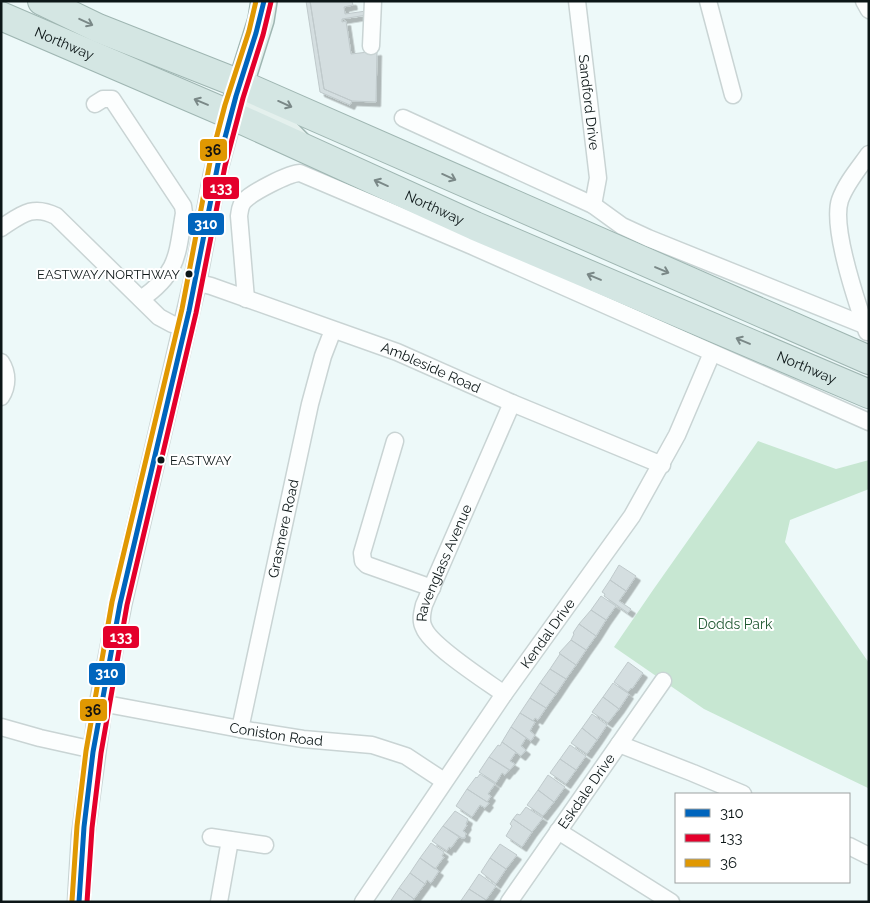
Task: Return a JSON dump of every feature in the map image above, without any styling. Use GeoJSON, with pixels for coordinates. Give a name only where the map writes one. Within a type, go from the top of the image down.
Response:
{"type":"FeatureCollection","features":[{"type":"Feature","properties":{"kind":"highway","name":"Northway"},"geometry":{"type":"LineString","coordinates":[[42,1],[98,28],[240,84],[869,360]]}},
{"type":"Feature","properties":{"kind":"highway","name":"Northway"},"geometry":{"type":"LineString","coordinates":[[1,16],[230,115],[475,226],[869,394]]}},
{"type":"Feature","properties":{"kind":"highway"},"geometry":{"type":"LineString","coordinates":[[736,302],[765,330],[775,336],[869,381]]}},
{"type":"Feature","properties":{"kind":"main road"},"geometry":{"type":"LineString","coordinates":[[230,115],[261,20],[264,1]]}},
{"type":"Feature","properties":{"kind":"main road"},"geometry":{"type":"LineString","coordinates":[[240,84],[244,98],[249,105],[256,111],[273,119],[303,148]]}},
{"type":"Feature","properties":{"kind":"street"},"geometry":{"type":"LineString","coordinates":[[371,46],[373,1]]}},
{"type":"Feature","properties":{"kind":"street","name":"Sandford Drive"},"geometry":{"type":"LineString","coordinates":[[577,1],[598,178],[593,205]]}},
{"type":"Feature","properties":{"kind":"street"},"geometry":{"type":"LineString","coordinates":[[708,1],[733,95]]}},
{"type":"Feature","properties":{"kind":"street"},"geometry":{"type":"LineString","coordinates":[[864,1],[869,10]]}},
{"type":"Feature","properties":{"kind":"street"},"geometry":{"type":"LineString","coordinates":[[95,104],[103,99],[112,99],[183,206],[184,213],[174,266],[155,290],[141,298]]}},
{"type":"Feature","properties":{"kind":"street"},"geometry":{"type":"LineString","coordinates":[[79,902],[83,836],[101,703],[120,605],[195,282],[205,218],[230,115]]}},
{"type":"Feature","properties":{"kind":"street"},"geometry":{"type":"LineString","coordinates":[[403,118],[593,205],[622,226],[648,238],[868,330]]}},
{"type":"Feature","properties":{"kind":"street"},"geometry":{"type":"LineString","coordinates":[[868,330],[856,301],[843,250],[838,213],[844,190],[869,154]]}},
{"type":"Feature","properties":{"kind":"street","name":"Northway"},"geometry":{"type":"LineString","coordinates":[[246,299],[239,216],[242,205],[249,197],[289,175],[300,173],[464,243],[869,422]]}},
{"type":"Feature","properties":{"kind":"street"},"geometry":{"type":"LineString","coordinates":[[1,228],[21,214],[38,210],[47,211],[56,216],[159,317],[172,324],[185,326]]}},
{"type":"Feature","properties":{"kind":"street","name":"Ambleside Road"},"geometry":{"type":"LineString","coordinates":[[195,282],[397,352],[512,403],[662,465]]}},
{"type":"Feature","properties":{"kind":"street","name":"Grasmere Road"},"geometry":{"type":"LineString","coordinates":[[240,729],[310,404],[332,330]]}},
{"type":"Feature","properties":{"kind":"street","name":"Kendal Drive"},"geometry":{"type":"LineString","coordinates":[[363,902],[504,694],[632,516],[677,436],[712,353]]}},
{"type":"Feature","properties":{"kind":"street"},"geometry":{"type":"LineString","coordinates":[[1,362],[6,372],[5,391],[1,397]]}},
{"type":"Feature","properties":{"kind":"street","name":"Ravenglass Avenue"},"geometry":{"type":"LineString","coordinates":[[504,694],[437,644],[426,633],[422,617],[424,605],[512,403]]}},
{"type":"Feature","properties":{"kind":"street"},"geometry":{"type":"LineString","coordinates":[[395,441],[362,553],[362,561],[367,565],[432,588]]}},
{"type":"Feature","properties":{"kind":"street","name":"Eskdale Drive"},"geometry":{"type":"LineString","coordinates":[[509,902],[663,681]]}},
{"type":"Feature","properties":{"kind":"street","name":"Coniston Road"},"geometry":{"type":"LineString","coordinates":[[101,703],[303,739],[364,744],[385,748],[406,756],[444,781]]}},
{"type":"Feature","properties":{"kind":"street"},"geometry":{"type":"LineString","coordinates":[[1,727],[94,750]]}},
{"type":"Feature","properties":{"kind":"street"},"geometry":{"type":"LineString","coordinates":[[619,744],[741,793]]}},
{"type":"Feature","properties":{"kind":"street"},"geometry":{"type":"LineString","coordinates":[[558,831],[671,902]]}},
{"type":"Feature","properties":{"kind":"street"},"geometry":{"type":"LineString","coordinates":[[211,837],[265,845]]}},
{"type":"Feature","properties":{"kind":"street"},"geometry":{"type":"LineString","coordinates":[[219,902],[230,840]]}},
{"type":"Feature","properties":{"kind":"street"},"geometry":{"type":"LineString","coordinates":[[850,846],[869,856]]}},
{"type":"Feature","properties":{"kind":"green space","name":"Dodds Park"},"geometry":{"type":"Polygon","coordinates":[[[758,441],[836,469],[869,460],[869,489],[790,520],[785,542],[869,663],[868,788],[704,709],[614,647],[758,441]]]}},
{"type":"Feature","properties":{"kind":"building"},"geometry":{"type":"Polygon","coordinates":[[[306,1],[310,1],[324,89],[352,101],[350,105],[320,92],[306,1]]]}},
{"type":"Feature","properties":{"kind":"building"},"geometry":{"type":"Polygon","coordinates":[[[310,1],[352,1],[353,5],[344,7],[345,14],[366,11],[367,15],[342,19],[342,22],[346,21],[351,54],[377,51],[376,102],[352,101],[324,89],[310,1]]]}},
{"type":"Feature","properties":{"kind":"building"},"geometry":{"type":"Polygon","coordinates":[[[619,565],[636,576],[626,591],[610,580],[619,565]]]}},
{"type":"Feature","properties":{"kind":"building"},"geometry":{"type":"Polygon","coordinates":[[[610,580],[626,591],[619,601],[631,609],[628,613],[604,596],[605,594],[602,592],[610,580]]]}},
{"type":"Feature","properties":{"kind":"building"},"geometry":{"type":"Polygon","coordinates":[[[601,596],[616,606],[606,620],[591,610],[601,596]]]}},
{"type":"Feature","properties":{"kind":"building"},"geometry":{"type":"Polygon","coordinates":[[[591,610],[606,620],[596,636],[579,624],[591,610]]]}},
{"type":"Feature","properties":{"kind":"building"},"geometry":{"type":"Polygon","coordinates":[[[579,624],[596,636],[586,650],[571,640],[579,624]]]}},
{"type":"Feature","properties":{"kind":"building"},"geometry":{"type":"Polygon","coordinates":[[[571,640],[586,650],[576,665],[559,653],[571,640]]]}},
{"type":"Feature","properties":{"kind":"building"},"geometry":{"type":"Polygon","coordinates":[[[560,654],[576,665],[566,679],[550,669],[560,654]]]}},
{"type":"Feature","properties":{"kind":"building"},"geometry":{"type":"Polygon","coordinates":[[[628,662],[643,673],[628,692],[614,682],[628,662]]]}},
{"type":"Feature","properties":{"kind":"building"},"geometry":{"type":"Polygon","coordinates":[[[550,669],[566,679],[556,694],[540,683],[550,669]]]}},
{"type":"Feature","properties":{"kind":"building"},"geometry":{"type":"Polygon","coordinates":[[[540,683],[556,694],[546,708],[530,698],[540,683]]]}},
{"type":"Feature","properties":{"kind":"building"},"geometry":{"type":"Polygon","coordinates":[[[613,683],[629,694],[619,709],[603,697],[613,683]]]}},
{"type":"Feature","properties":{"kind":"building"},"geometry":{"type":"Polygon","coordinates":[[[603,697],[619,709],[608,723],[592,712],[603,697]]]}},
{"type":"Feature","properties":{"kind":"building"},"geometry":{"type":"Polygon","coordinates":[[[530,698],[546,708],[538,720],[535,718],[533,721],[520,713],[530,698]]]}},
{"type":"Feature","properties":{"kind":"building"},"geometry":{"type":"Polygon","coordinates":[[[520,713],[535,722],[530,731],[535,735],[531,741],[511,727],[520,713]]]}},
{"type":"Feature","properties":{"kind":"building"},"geometry":{"type":"Polygon","coordinates":[[[592,714],[607,725],[597,740],[582,728],[592,714]]]}},
{"type":"Feature","properties":{"kind":"building"},"geometry":{"type":"Polygon","coordinates":[[[511,727],[526,738],[521,746],[526,750],[521,756],[502,742],[511,727]]]}},
{"type":"Feature","properties":{"kind":"building"},"geometry":{"type":"Polygon","coordinates":[[[582,728],[597,740],[587,754],[571,743],[582,728]]]}},
{"type":"Feature","properties":{"kind":"building"},"geometry":{"type":"Polygon","coordinates":[[[502,742],[516,752],[510,761],[515,764],[510,770],[489,757],[502,742]]]}},
{"type":"Feature","properties":{"kind":"building"},"geometry":{"type":"Polygon","coordinates":[[[570,745],[586,756],[576,770],[560,759],[570,745]]]}},
{"type":"Feature","properties":{"kind":"building"},"geometry":{"type":"Polygon","coordinates":[[[489,757],[509,770],[505,775],[502,773],[496,783],[479,772],[489,757]]]}},
{"type":"Feature","properties":{"kind":"building"},"geometry":{"type":"Polygon","coordinates":[[[560,759],[576,770],[566,784],[550,773],[560,759]]]}},
{"type":"Feature","properties":{"kind":"building"},"geometry":{"type":"Polygon","coordinates":[[[480,774],[495,784],[488,794],[491,796],[487,802],[467,789],[480,774]]]}},
{"type":"Feature","properties":{"kind":"building"},"geometry":{"type":"Polygon","coordinates":[[[548,775],[565,787],[554,802],[538,790],[548,775]]]}},
{"type":"Feature","properties":{"kind":"building"},"geometry":{"type":"Polygon","coordinates":[[[467,789],[489,803],[485,808],[480,805],[472,817],[456,806],[467,789]]]}},
{"type":"Feature","properties":{"kind":"building"},"geometry":{"type":"Polygon","coordinates":[[[538,790],[554,802],[543,816],[527,805],[538,790]]]}},
{"type":"Feature","properties":{"kind":"building"},"geometry":{"type":"Polygon","coordinates":[[[526,807],[543,818],[532,832],[513,819],[517,814],[520,815],[526,807]]]}},
{"type":"Feature","properties":{"kind":"building"},"geometry":{"type":"Polygon","coordinates":[[[455,811],[468,819],[463,831],[466,833],[465,838],[443,826],[455,811]]]}},
{"type":"Feature","properties":{"kind":"building"},"geometry":{"type":"Polygon","coordinates":[[[513,819],[532,832],[522,847],[506,836],[512,826],[510,824],[513,819]]]}},
{"type":"Feature","properties":{"kind":"building"},"geometry":{"type":"Polygon","coordinates":[[[443,826],[459,837],[447,851],[432,841],[443,826]]]}},
{"type":"Feature","properties":{"kind":"building"},"geometry":{"type":"Polygon","coordinates":[[[431,843],[444,852],[442,856],[444,857],[435,869],[420,858],[431,843]]]}},
{"type":"Feature","properties":{"kind":"building"},"geometry":{"type":"Polygon","coordinates":[[[500,844],[517,855],[506,869],[490,858],[500,844]]]}},
{"type":"Feature","properties":{"kind":"building"},"geometry":{"type":"Polygon","coordinates":[[[420,858],[439,871],[431,883],[427,880],[425,884],[410,873],[420,858]]]}},
{"type":"Feature","properties":{"kind":"building"},"geometry":{"type":"Polygon","coordinates":[[[490,858],[506,869],[496,884],[481,872],[490,858]]]}},
{"type":"Feature","properties":{"kind":"building"},"geometry":{"type":"Polygon","coordinates":[[[410,873],[425,884],[414,899],[399,888],[410,873]]]}},
{"type":"Feature","properties":{"kind":"building"},"geometry":{"type":"Polygon","coordinates":[[[479,874],[496,886],[486,900],[469,889],[479,874]]]}},
{"type":"Feature","properties":{"kind":"building"},"geometry":{"type":"Polygon","coordinates":[[[399,888],[414,899],[412,902],[390,902],[399,888]]]}},
{"type":"Feature","properties":{"kind":"building"},"geometry":{"type":"Polygon","coordinates":[[[469,889],[486,900],[484,902],[460,902],[469,889]]]}},
{"type":"Feature","properties":{"kind":"transit line","name":"36"},"geometry":{"type":"LineString","coordinates":[[72,901],[77,826],[86,751],[112,602],[182,309],[210,162],[225,105],[249,31],[256,1]]}},
{"type":"Feature","properties":{"kind":"transit line","name":"310"},"geometry":{"type":"LineString","coordinates":[[79,902],[84,827],[93,752],[120,604],[189,311],[218,164],[264,1]]}},
{"type":"Feature","properties":{"kind":"transit line","name":"133"},"geometry":{"type":"LineString","coordinates":[[87,902],[92,828],[101,753],[127,605],[196,313],[225,166],[271,2]]}},
{"type":"Feature","properties":{"kind":"place","name":"EASTWAY/NORTHWAY"},"geometry":{"type":"Point","coordinates":[189,274]}},
{"type":"Feature","properties":{"kind":"place","name":"EASTWAY"},"geometry":{"type":"Point","coordinates":[161,460]}}]}
